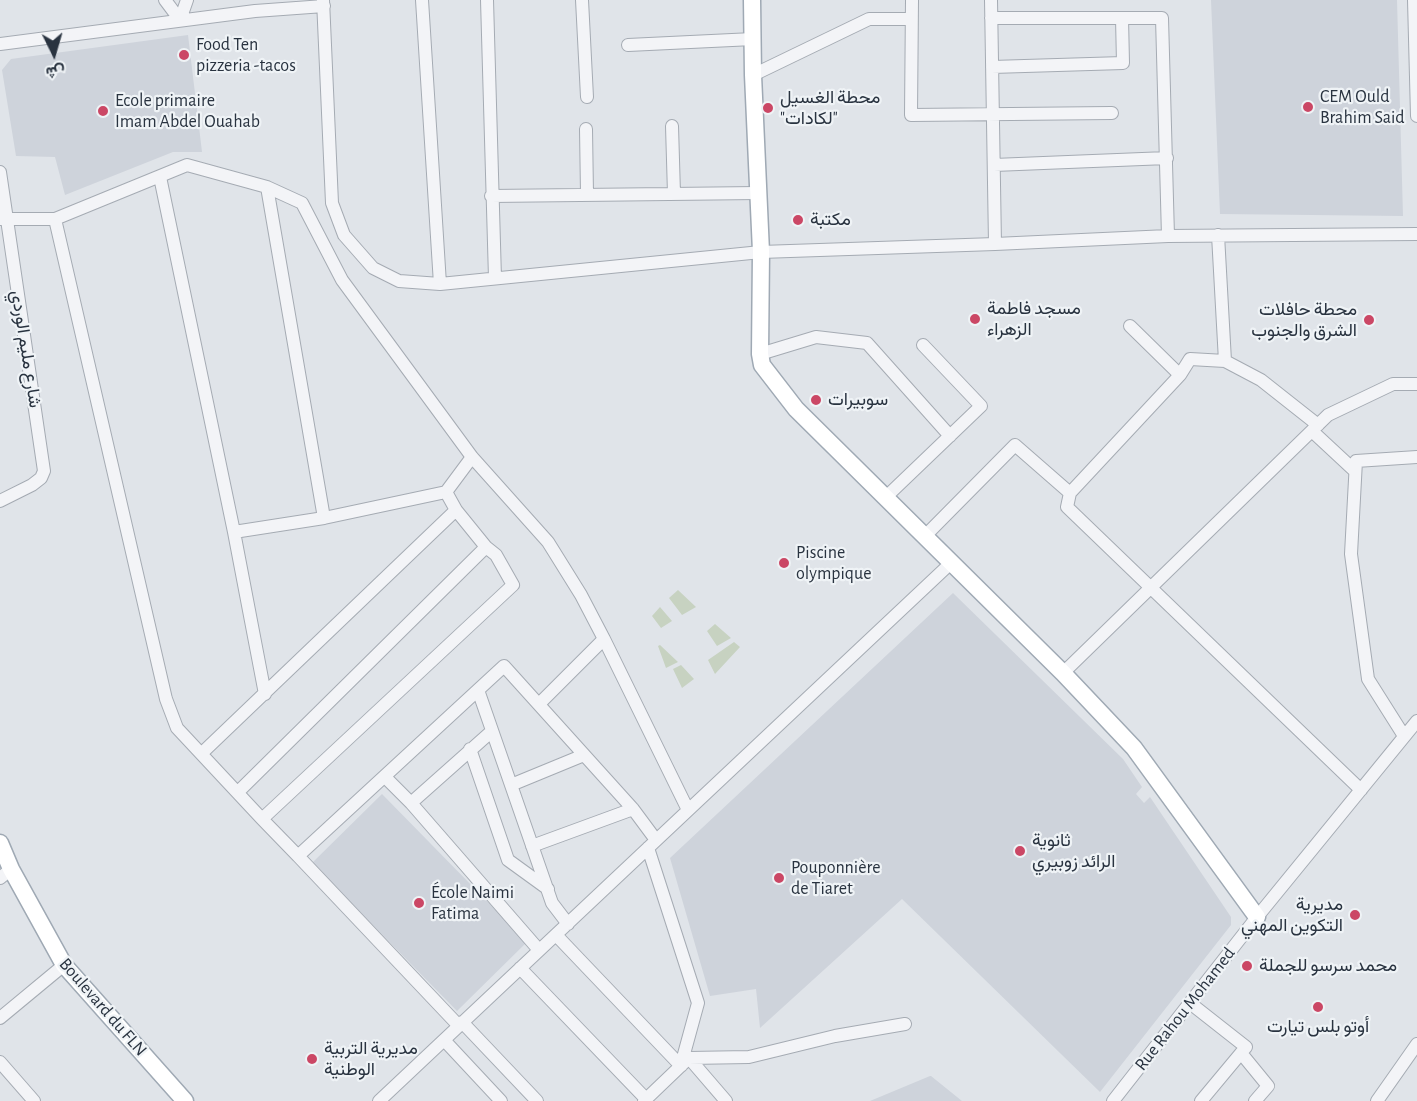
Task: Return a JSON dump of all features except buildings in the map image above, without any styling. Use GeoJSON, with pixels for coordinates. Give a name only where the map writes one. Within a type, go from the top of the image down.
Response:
{"type":"FeatureCollection","features":[{"type":"Feature","properties":{"kind":"main road"},"geometry":{"type":"LineString","coordinates":[[752,0],[761,252],[760,354],[762,364],[796,409],[1063,673],[1134,748],[1257,917]]}},
{"type":"Feature","properties":{"kind":"main road","name":"Boulevard du FLN"},"geometry":{"type":"LineString","coordinates":[[0,843],[4,868],[64,965],[185,1101]]}},
{"type":"Feature","properties":{"kind":"street"},"geometry":{"type":"LineString","coordinates":[[165,0],[180,20]]}},
{"type":"Feature","properties":{"kind":"street"},"geometry":{"type":"LineString","coordinates":[[180,20],[186,0]]}},
{"type":"Feature","properties":{"kind":"street"},"geometry":{"type":"LineString","coordinates":[[422,0],[440,284]]}},
{"type":"Feature","properties":{"kind":"street"},"geometry":{"type":"LineString","coordinates":[[487,0],[495,278]]}},
{"type":"Feature","properties":{"kind":"street"},"geometry":{"type":"LineString","coordinates":[[582,0],[587,97]]}},
{"type":"Feature","properties":{"kind":"street"},"geometry":{"type":"LineString","coordinates":[[912,0],[911,115],[1112,113]]}},
{"type":"Feature","properties":{"kind":"street"},"geometry":{"type":"LineString","coordinates":[[991,0],[995,244]]}},
{"type":"Feature","properties":{"kind":"street"},"geometry":{"type":"LineString","coordinates":[[1414,0],[1417,116]]}},
{"type":"Feature","properties":{"kind":"street"},"geometry":{"type":"LineString","coordinates":[[0,44],[180,20],[255,6],[323,3],[332,203],[344,235],[373,268],[399,281],[440,284],[761,252],[1168,236],[1417,234]]}},
{"type":"Feature","properties":{"kind":"street"},"geometry":{"type":"LineString","coordinates":[[991,18],[1162,18],[1168,236]]}},
{"type":"Feature","properties":{"kind":"street"},"geometry":{"type":"LineString","coordinates":[[992,67],[1123,63],[1122,18]]}},
{"type":"Feature","properties":{"kind":"street"},"geometry":{"type":"LineString","coordinates":[[753,75],[869,19],[911,19]]}},
{"type":"Feature","properties":{"kind":"street"},"geometry":{"type":"LineString","coordinates":[[628,45],[753,39]]}},
{"type":"Feature","properties":{"kind":"street"},"geometry":{"type":"LineString","coordinates":[[672,126],[674,194]]}},
{"type":"Feature","properties":{"kind":"street"},"geometry":{"type":"LineString","coordinates":[[586,129],[587,194]]}},
{"type":"Feature","properties":{"kind":"street"},"geometry":{"type":"LineString","coordinates":[[994,165],[1167,158]]}},
{"type":"Feature","properties":{"kind":"street"},"geometry":{"type":"LineString","coordinates":[[3,219],[55,219],[187,165],[267,187],[302,203],[342,280],[472,457],[548,542],[604,639],[688,810]]}},
{"type":"Feature","properties":{"kind":"street","name":"شارع مليم الوردي"},"geometry":{"type":"LineString","coordinates":[[0,172],[3,219],[44,471],[41,478],[32,485],[0,501]]}},
{"type":"Feature","properties":{"kind":"street"},"geometry":{"type":"LineString","coordinates":[[160,177],[234,532],[265,694]]}},
{"type":"Feature","properties":{"kind":"street"},"geometry":{"type":"LineString","coordinates":[[267,187],[324,518]]}},
{"type":"Feature","properties":{"kind":"street"},"geometry":{"type":"LineString","coordinates":[[491,196],[758,193]]}},
{"type":"Feature","properties":{"kind":"street"},"geometry":{"type":"LineString","coordinates":[[55,219],[166,699],[177,728],[262,819],[537,1101]]}},
{"type":"Feature","properties":{"kind":"street"},"geometry":{"type":"LineString","coordinates":[[1218,235],[1225,361]]}},
{"type":"Feature","properties":{"kind":"street"},"geometry":{"type":"LineString","coordinates":[[1130,326],[1180,375]]}},
{"type":"Feature","properties":{"kind":"street"},"geometry":{"type":"LineString","coordinates":[[760,354],[816,337],[867,343],[950,436]]}},
{"type":"Feature","properties":{"kind":"street"},"geometry":{"type":"LineString","coordinates":[[886,497],[981,406],[923,345]]}},
{"type":"Feature","properties":{"kind":"street"},"geometry":{"type":"LineString","coordinates":[[1355,471],[1315,428],[1261,380],[1225,361],[1190,359],[1180,375],[1070,493],[1067,507],[1361,790]]}},
{"type":"Feature","properties":{"kind":"street"},"geometry":{"type":"LineString","coordinates":[[1063,673],[1328,415],[1394,384],[1417,384]]}},
{"type":"Feature","properties":{"kind":"street"},"geometry":{"type":"LineString","coordinates":[[925,536],[1015,445],[1070,493]]}},
{"type":"Feature","properties":{"kind":"street"},"geometry":{"type":"LineString","coordinates":[[234,532],[324,518],[446,492],[472,457]]}},
{"type":"Feature","properties":{"kind":"street"},"geometry":{"type":"LineString","coordinates":[[1404,736],[1368,679],[1351,554],[1356,461],[1417,457]]}},
{"type":"Feature","properties":{"kind":"street"},"geometry":{"type":"LineString","coordinates":[[262,819],[513,585],[496,555],[486,547],[456,510],[446,492]]}},
{"type":"Feature","properties":{"kind":"street"},"geometry":{"type":"LineString","coordinates":[[202,753],[456,510]]}},
{"type":"Feature","properties":{"kind":"street"},"geometry":{"type":"LineString","coordinates":[[238,792],[486,547]]}},
{"type":"Feature","properties":{"kind":"street"},"geometry":{"type":"LineString","coordinates":[[379,1101],[952,562]]}},
{"type":"Feature","properties":{"kind":"street"},"geometry":{"type":"LineString","coordinates":[[539,704],[604,639]]}},
{"type":"Feature","properties":{"kind":"street"},"geometry":{"type":"LineString","coordinates":[[298,856],[504,666],[633,809],[652,844],[698,1003],[685,1062],[645,1100],[520,968]]}},
{"type":"Feature","properties":{"kind":"street"},"geometry":{"type":"LineString","coordinates":[[478,690],[552,903],[567,924]]}},
{"type":"Feature","properties":{"kind":"street","name":"Rue Rahou Mohamed"},"geometry":{"type":"LineString","coordinates":[[1113,1101],[1257,917],[1417,721]]}},
{"type":"Feature","properties":{"kind":"street"},"geometry":{"type":"LineString","coordinates":[[411,803],[492,731]]}},
{"type":"Feature","properties":{"kind":"street"},"geometry":{"type":"LineString","coordinates":[[470,749],[508,860],[548,890]]}},
{"type":"Feature","properties":{"kind":"street"},"geometry":{"type":"LineString","coordinates":[[511,784],[584,755]]}},
{"type":"Feature","properties":{"kind":"street"},"geometry":{"type":"LineString","coordinates":[[385,777],[411,803],[539,950]]}},
{"type":"Feature","properties":{"kind":"street"},"geometry":{"type":"LineString","coordinates":[[532,846],[633,809]]}},
{"type":"Feature","properties":{"kind":"street"},"geometry":{"type":"LineString","coordinates":[[556,935],[726,1101]]}},
{"type":"Feature","properties":{"kind":"street"},"geometry":{"type":"LineString","coordinates":[[0,1018],[64,965]]}},
{"type":"Feature","properties":{"kind":"street"},"geometry":{"type":"LineString","coordinates":[[1190,1003],[1246,1047],[1201,1101]]}},
{"type":"Feature","properties":{"kind":"street"},"geometry":{"type":"LineString","coordinates":[[685,1062],[749,1057],[835,1036],[905,1024]]}},
{"type":"Feature","properties":{"kind":"street"},"geometry":{"type":"LineString","coordinates":[[444,1040],[501,1101]]}},
{"type":"Feature","properties":{"kind":"street"},"geometry":{"type":"LineString","coordinates":[[1377,1101],[1417,1044]]}},
{"type":"Feature","properties":{"kind":"street"},"geometry":{"type":"LineString","coordinates":[[1241,1053],[1268,1086],[1255,1101]]}},
{"type":"Feature","properties":{"kind":"street"},"geometry":{"type":"LineString","coordinates":[[0,1062],[34,1101]]}},
{"type":"Feature","properties":{"kind":"shaded area","name":"CEM Ould Brahim Said"},"geometry":{"type":"Polygon","coordinates":[[[1211,0],[1397,0],[1403,216],[1220,214],[1211,0]]]}},
{"type":"Feature","properties":{"kind":"shaded area","name":"Ecole primaire Imam Abdel Ouahab"},"geometry":{"type":"Polygon","coordinates":[[[188,35],[202,152],[173,152],[65,195],[55,157],[16,156],[2,70],[11,59],[188,35]]]}},
{"type":"Feature","properties":{"kind":"shaded area","name":"ثانوية الرائد زوبيري"},"geometry":{"type":"Polygon","coordinates":[[[953,593],[1123,759],[1142,787],[1136,794],[1144,803],[1150,797],[1231,917],[1231,925],[1100,1092],[902,899],[760,1028],[756,989],[710,996],[670,858],[953,593]]]}},
{"type":"Feature","properties":{"kind":"shaded area","name":"École Naimi Fatima"},"geometry":{"type":"Polygon","coordinates":[[[382,794],[527,942],[457,1011],[312,863],[382,794]]]}},
{"type":"Feature","properties":{"kind":"shaded area"},"geometry":{"type":"Polygon","coordinates":[[[930,1076],[962,1101],[870,1101],[930,1076]]]}},
{"type":"Feature","properties":{"kind":"green space"},"geometry":{"type":"Polygon","coordinates":[[[678,590],[696,607],[682,615],[669,598],[678,590]]]}},
{"type":"Feature","properties":{"kind":"green space"},"geometry":{"type":"Polygon","coordinates":[[[660,607],[672,621],[661,628],[652,616],[660,607]]]}},
{"type":"Feature","properties":{"kind":"green space"},"geometry":{"type":"Polygon","coordinates":[[[715,624],[731,638],[717,646],[707,631],[715,624]]]}},
{"type":"Feature","properties":{"kind":"green space"},"geometry":{"type":"Polygon","coordinates":[[[734,642],[740,647],[715,674],[708,660],[734,642]]]}},
{"type":"Feature","properties":{"kind":"green space"},"geometry":{"type":"Polygon","coordinates":[[[660,645],[678,662],[666,668],[658,646],[660,645]]]}},
{"type":"Feature","properties":{"kind":"green space"},"geometry":{"type":"Polygon","coordinates":[[[681,665],[694,679],[682,688],[673,669],[681,665]]]}},
{"type":"Feature","properties":{"kind":"place","name":"Food Ten pizzeria -tacos"},"geometry":{"type":"Point","coordinates":[184,55]}},
{"type":"Feature","properties":{"kind":"place","name":"CEM Ould Brahim Said"},"geometry":{"type":"Point","coordinates":[1308,107]}},
{"type":"Feature","properties":{"kind":"place","name":"محطة الغسيل \"لكادات\""},"geometry":{"type":"Point","coordinates":[768,108]}},
{"type":"Feature","properties":{"kind":"place","name":"Ecole primaire Imam Abdel Ouahab"},"geometry":{"type":"Point","coordinates":[103,111]}},
{"type":"Feature","properties":{"kind":"place","name":"مكتبة"},"geometry":{"type":"Point","coordinates":[798,220]}},
{"type":"Feature","properties":{"kind":"place","name":"مسجد فاطمة الزهراء"},"geometry":{"type":"Point","coordinates":[975,319]}},
{"type":"Feature","properties":{"kind":"place","name":"محطة حافلات الشرق والجنوب"},"geometry":{"type":"Point","coordinates":[1369,320]}},
{"type":"Feature","properties":{"kind":"place","name":"سوبيرات"},"geometry":{"type":"Point","coordinates":[816,400]}},
{"type":"Feature","properties":{"kind":"place","name":"Piscine olympique"},"geometry":{"type":"Point","coordinates":[784,563]}},
{"type":"Feature","properties":{"kind":"place","name":"ثانوية الرائد زوبيري"},"geometry":{"type":"Point","coordinates":[1020,851]}},
{"type":"Feature","properties":{"kind":"place","name":"Pouponnière de Tiaret"},"geometry":{"type":"Point","coordinates":[779,878]}},
{"type":"Feature","properties":{"kind":"place","name":"École Naimi Fatima"},"geometry":{"type":"Point","coordinates":[419,903]}},
{"type":"Feature","properties":{"kind":"place","name":"مديرية التكوين المهني"},"geometry":{"type":"Point","coordinates":[1355,915]}},
{"type":"Feature","properties":{"kind":"place","name":"محمد سرسو للجملة"},"geometry":{"type":"Point","coordinates":[1247,966]}},
{"type":"Feature","properties":{"kind":"place","name":"أوتو بلس تيارت"},"geometry":{"type":"Point","coordinates":[1318,1007]}},
{"type":"Feature","properties":{"kind":"place","name":"مديرية التربية الوطنية"},"geometry":{"type":"Point","coordinates":[312,1059]}}]}
